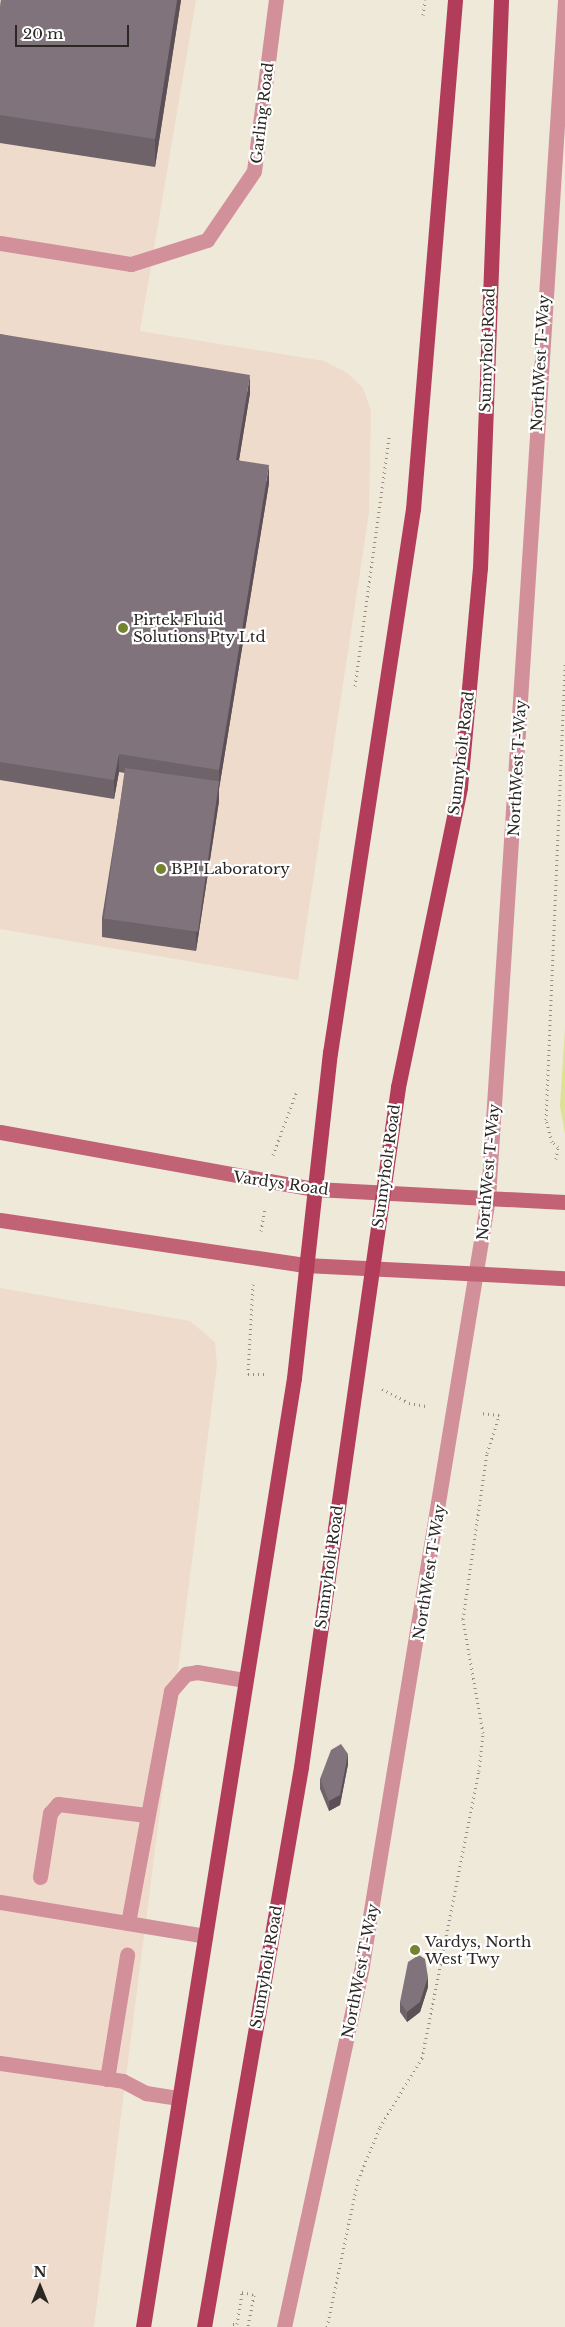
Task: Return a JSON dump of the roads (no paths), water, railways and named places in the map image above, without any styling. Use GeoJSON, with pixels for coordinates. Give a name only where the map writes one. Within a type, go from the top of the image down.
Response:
{"type":"FeatureCollection","features":[{"type":"Feature","properties":{"kind":"main road"},"geometry":{"type":"LineString","coordinates":[[143,2327],[294,1378],[305,1265],[331,1044],[413,509],[455,0]]}},
{"type":"Feature","properties":{"kind":"main road","name":"Sunnyholt Road"},"geometry":{"type":"LineString","coordinates":[[204,2327],[301,1767],[398,1087],[461,777],[480,568],[501,0]]}},
{"type":"Feature","properties":{"kind":"main road","name":"Vardys Road"},"geometry":{"type":"LineString","coordinates":[[0,1132],[315,1189],[382,1194],[565,1202]]}},
{"type":"Feature","properties":{"kind":"main road"},"geometry":{"type":"LineString","coordinates":[[0,1220],[305,1265],[565,1278]]}},
{"type":"Feature","properties":{"kind":"street","name":"Garling Road"},"geometry":{"type":"LineString","coordinates":[[0,243],[131,264],[207,240],[254,171],[276,0]]}},
{"type":"Feature","properties":{"kind":"street","name":"NorthWest T-Way"},"geometry":{"type":"LineString","coordinates":[[284,2327],[362,1965],[478,1273],[488,1198],[565,0]]}},
{"type":"Feature","properties":{"kind":"street"},"geometry":{"type":"LineString","coordinates":[[128,1923],[146,1815],[172,1691],[186,1674],[197,1672],[246,1680]]}},
{"type":"Feature","properties":{"kind":"street"},"geometry":{"type":"LineString","coordinates":[[40,1877],[50,1814],[58,1804],[146,1815]]}},
{"type":"Feature","properties":{"kind":"street"},"geometry":{"type":"LineString","coordinates":[[0,1902],[205,1936]]}},
{"type":"Feature","properties":{"kind":"street"},"geometry":{"type":"LineString","coordinates":[[108,2079],[127,1955]]}},
{"type":"Feature","properties":{"kind":"street"},"geometry":{"type":"LineString","coordinates":[[0,2063],[130,2083],[146,2093],[179,2098]]}},
{"type":"Feature","properties":{"kind":"place","name":"Pirtek Fluid Solutions Pty Ltd"},"geometry":{"type":"Point","coordinates":[123,628]}},
{"type":"Feature","properties":{"kind":"place","name":"BPI Laboratory"},"geometry":{"type":"Point","coordinates":[161,869]}},
{"type":"Feature","properties":{"kind":"place","name":"Vardys, North West Twy"},"geometry":{"type":"Point","coordinates":[415,1950]}}]}
